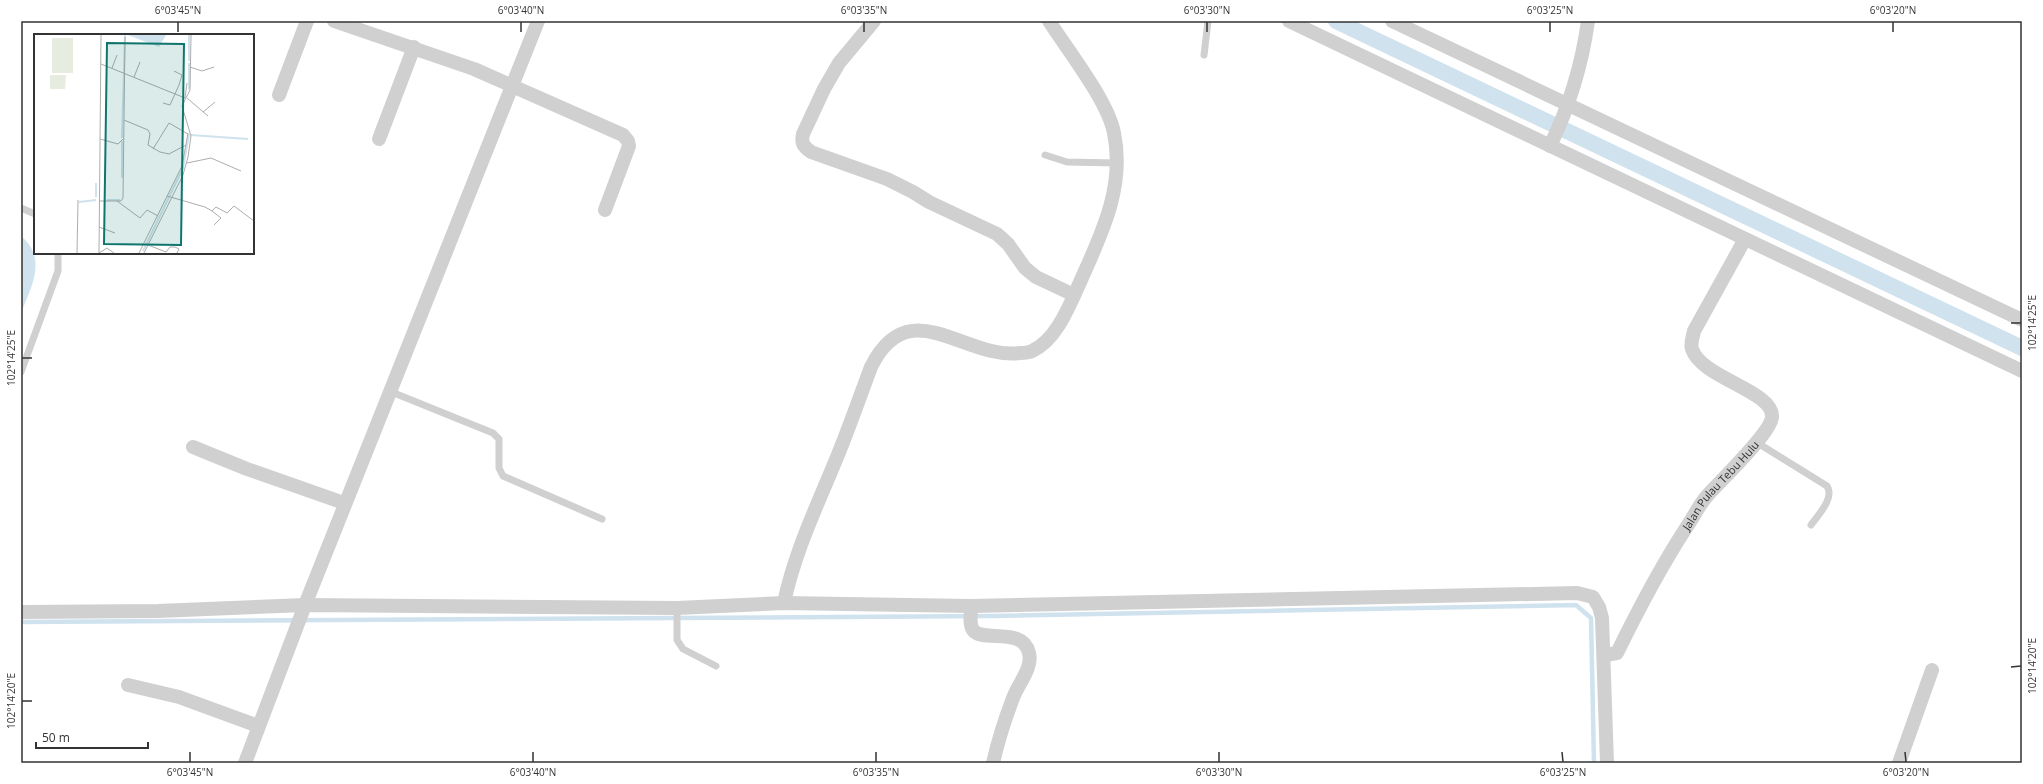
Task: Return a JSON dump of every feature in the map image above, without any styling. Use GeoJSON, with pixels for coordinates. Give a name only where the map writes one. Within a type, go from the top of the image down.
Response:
{"type":"FeatureCollection","features":[{"type":"Feature","properties":{"kind":"street"},"geometry":{"type":"LineString","coordinates":[[279,96],[307,21]]}},
{"type":"Feature","properties":{"kind":"street"},"geometry":{"type":"LineString","coordinates":[[334,21],[414,47],[474,69],[623,135],[628,141],[629,146],[605,210]]}},
{"type":"Feature","properties":{"kind":"street"},"geometry":{"type":"LineString","coordinates":[[245,763],[302,610],[538,21]]}},
{"type":"Feature","properties":{"kind":"street"},"geometry":{"type":"LineString","coordinates":[[874,21],[839,63],[824,89],[803,134],[801,141],[804,147],[811,152],[887,179],[929,202],[998,234],[1008,244],[1025,268],[1036,277],[1074,295]]}},
{"type":"Feature","properties":{"kind":"street"},"geometry":{"type":"LineString","coordinates":[[784,603],[788,583],[804,535],[836,460],[871,367],[878,352],[889,340],[902,333],[919,330],[934,332],[997,353],[1013,354],[1031,352],[1044,343],[1058,326],[1074,295],[1104,227],[1114,192],[1117,163],[1114,132],[1103,105],[1049,21]]}},
{"type":"Feature","properties":{"kind":"street"},"geometry":{"type":"LineString","coordinates":[[1289,21],[1551,143],[1745,239],[2022,371]]}},
{"type":"Feature","properties":{"kind":"street"},"geometry":{"type":"LineString","coordinates":[[1392,21],[1567,106],[2022,320]]}},
{"type":"Feature","properties":{"kind":"street"},"geometry":{"type":"LineString","coordinates":[[1551,143],[1567,106],[1578,70],[1588,21]]}},
{"type":"Feature","properties":{"kind":"street"},"geometry":{"type":"LineString","coordinates":[[379,139],[414,47]]}},
{"type":"Feature","properties":{"kind":"street","name":"Jalan Pulau Tebu Hulu"},"geometry":{"type":"LineString","coordinates":[[1605,655],[1617,653],[1669,555],[1706,496],[1756,442],[1772,418],[1769,405],[1706,366],[1696,356],[1692,348],[1694,331],[1745,239]]}},
{"type":"Feature","properties":{"kind":"street"},"geometry":{"type":"LineString","coordinates":[[193,447],[247,469],[344,504]]}},
{"type":"Feature","properties":{"kind":"street"},"geometry":{"type":"LineString","coordinates":[[21,612],[219,609],[677,610],[784,603],[971,608],[1577,593],[1593,597],[1599,607],[1602,618],[1605,655],[1607,763]]}},
{"type":"Feature","properties":{"kind":"street"},"geometry":{"type":"LineString","coordinates":[[971,608],[971,626],[974,631],[979,634],[1012,637],[1021,640],[1029,652],[1028,667],[1013,698],[993,763]]}},
{"type":"Feature","properties":{"kind":"street"},"geometry":{"type":"LineString","coordinates":[[1899,763],[1932,670]]}},
{"type":"Feature","properties":{"kind":"street"},"geometry":{"type":"LineString","coordinates":[[128,685],[179,698],[258,726]]}},
{"type":"Feature","properties":{"kind":"lane"},"geometry":{"type":"LineString","coordinates":[[1204,55],[1208,21]]}},
{"type":"Feature","properties":{"kind":"lane"},"geometry":{"type":"LineString","coordinates":[[1045,155],[1067,162],[1117,163]]}},
{"type":"Feature","properties":{"kind":"lane"},"geometry":{"type":"LineString","coordinates":[[21,208],[34,214]]}},
{"type":"Feature","properties":{"kind":"lane"},"geometry":{"type":"LineString","coordinates":[[21,372],[58,271],[58,254]]}},
{"type":"Feature","properties":{"kind":"lane"},"geometry":{"type":"LineString","coordinates":[[389,391],[493,433],[499,439],[500,468],[503,476],[602,519]]}},
{"type":"Feature","properties":{"kind":"lane"},"geometry":{"type":"LineString","coordinates":[[1756,442],[1827,486],[1830,490],[1830,496],[1811,525]]}},
{"type":"Feature","properties":{"kind":"lane"},"geometry":{"type":"LineString","coordinates":[[677,610],[677,640],[683,649],[716,666]]}},
{"type":"Feature","properties":{"kind":"water"},"geometry":{"type":"Polygon","coordinates":[[[21,236],[29,245],[34,254],[36,264],[33,283],[21,313],[21,236]]]}},
{"type":"Feature","properties":{"kind":"waterway"},"geometry":{"type":"LineString","coordinates":[[1336,21],[2022,348]]}},
{"type":"Feature","properties":{"kind":"waterway"},"geometry":{"type":"LineString","coordinates":[[21,622],[994,616],[1576,605],[1591,618],[1594,763]]}}]}
